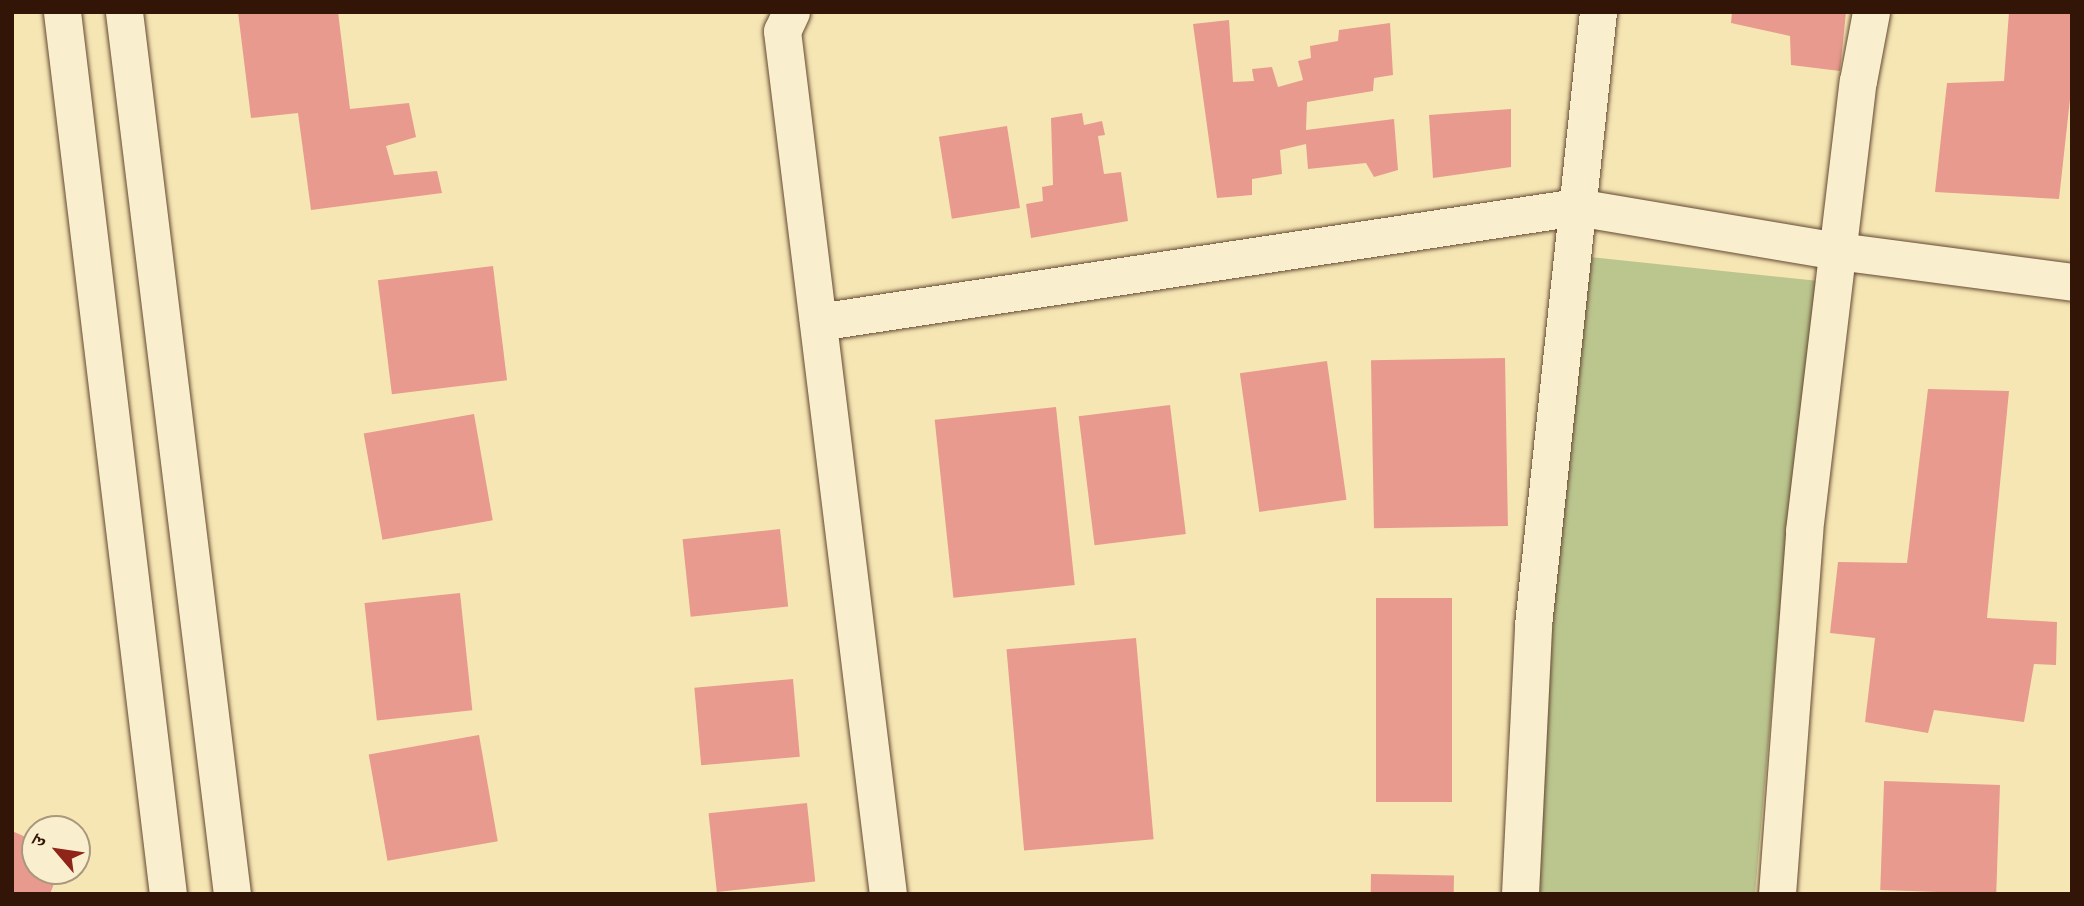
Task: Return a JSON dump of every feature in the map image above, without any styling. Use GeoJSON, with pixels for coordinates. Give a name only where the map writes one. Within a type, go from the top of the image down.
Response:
{"type":"FeatureCollection","features":[{"type":"Feature","properties":{"kind":"street"},"geometry":{"type":"LineString","coordinates":[[62,12],[169,894]]}},
{"type":"Feature","properties":{"kind":"street"},"geometry":{"type":"LineString","coordinates":[[124,12],[232,894]]}},
{"type":"Feature","properties":{"kind":"street"},"geometry":{"type":"LineString","coordinates":[[791,12],[782,31],[888,894]]}},
{"type":"Feature","properties":{"kind":"street"},"geometry":{"type":"LineString","coordinates":[[1520,894],[1534,625],[1598,12]]}},
{"type":"Feature","properties":{"kind":"street"},"geometry":{"type":"LineString","coordinates":[[1777,894],[1804,531],[1858,81],[1871,12]]}},
{"type":"Feature","properties":{"kind":"street"},"geometry":{"type":"LineString","coordinates":[[818,322],[1577,207],[1838,251],[2072,282]]}},
{"type":"Feature","properties":{"kind":"green space"},"geometry":{"type":"Polygon","coordinates":[[[1590,257],[1819,281],[1786,544],[1755,894],[1538,894],[1549,617],[1590,257]]]}},
{"type":"Feature","properties":{"kind":"building"},"geometry":{"type":"Polygon","coordinates":[[[238,12],[338,12],[350,109],[409,103],[416,137],[386,146],[394,175],[437,171],[442,193],[311,210],[298,113],[251,118],[238,12]]]}},
{"type":"Feature","properties":{"kind":"building"},"geometry":{"type":"Polygon","coordinates":[[[1732,12],[1846,12],[1840,71],[1791,65],[1790,36],[1731,23],[1732,12]]]}},
{"type":"Feature","properties":{"kind":"building"},"geometry":{"type":"Polygon","coordinates":[[[2009,12],[2072,12],[2072,81],[2059,199],[1935,192],[1947,83],[2004,81],[2009,12]]]}},
{"type":"Feature","properties":{"kind":"building"},"geometry":{"type":"Polygon","coordinates":[[[1229,20],[1233,82],[1254,81],[1252,69],[1272,67],[1278,87],[1303,80],[1298,61],[1311,58],[1310,46],[1338,41],[1339,30],[1390,23],[1393,75],[1374,78],[1373,91],[1307,102],[1306,130],[1394,119],[1398,170],[1374,177],[1366,163],[1308,169],[1306,144],[1280,150],[1282,174],[1252,179],[1252,195],[1217,198],[1193,24],[1229,20]]]}},
{"type":"Feature","properties":{"kind":"building"},"geometry":{"type":"Polygon","coordinates":[[[1511,109],[1511,167],[1433,178],[1429,115],[1511,109]]]}},
{"type":"Feature","properties":{"kind":"building"},"geometry":{"type":"Polygon","coordinates":[[[1082,113],[1084,125],[1102,121],[1105,135],[1098,136],[1104,174],[1121,172],[1128,221],[1031,238],[1026,204],[1043,201],[1042,187],[1053,185],[1051,118],[1082,113]]]}},
{"type":"Feature","properties":{"kind":"building"},"geometry":{"type":"Polygon","coordinates":[[[1007,126],[1020,208],[952,219],[939,137],[1007,126]]]}},
{"type":"Feature","properties":{"kind":"building"},"geometry":{"type":"Polygon","coordinates":[[[493,266],[507,380],[392,394],[378,280],[493,266]]]}},
{"type":"Feature","properties":{"kind":"building"},"geometry":{"type":"Polygon","coordinates":[[[1505,358],[1508,526],[1374,528],[1371,360],[1505,358]]]}},
{"type":"Feature","properties":{"kind":"building"},"geometry":{"type":"Polygon","coordinates":[[[1327,361],[1346,500],[1259,512],[1240,373],[1327,361]]]}},
{"type":"Feature","properties":{"kind":"building"},"geometry":{"type":"Polygon","coordinates":[[[1928,389],[2009,391],[1987,618],[2057,622],[2056,665],[2034,664],[2024,722],[1934,710],[1928,733],[1865,722],[1875,638],[1830,633],[1838,562],[1907,563],[1928,389]]]}},
{"type":"Feature","properties":{"kind":"building"},"geometry":{"type":"Polygon","coordinates":[[[1170,405],[1186,534],[1095,545],[1079,416],[1170,405]]]}},
{"type":"Feature","properties":{"kind":"building"},"geometry":{"type":"Polygon","coordinates":[[[1056,407],[1075,585],[953,598],[935,420],[1056,407]]]}},
{"type":"Feature","properties":{"kind":"building"},"geometry":{"type":"Polygon","coordinates":[[[474,414],[493,520],[382,540],[364,433],[474,414]]]}},
{"type":"Feature","properties":{"kind":"building"},"geometry":{"type":"Polygon","coordinates":[[[780,529],[788,607],[691,617],[683,539],[780,529]]]}},
{"type":"Feature","properties":{"kind":"building"},"geometry":{"type":"Polygon","coordinates":[[[460,593],[472,710],[377,720],[365,603],[460,593]]]}},
{"type":"Feature","properties":{"kind":"building"},"geometry":{"type":"Polygon","coordinates":[[[1376,598],[1452,598],[1452,802],[1376,802],[1376,598]]]}},
{"type":"Feature","properties":{"kind":"building"},"geometry":{"type":"Polygon","coordinates":[[[1136,638],[1154,839],[1024,851],[1006,649],[1136,638]]]}},
{"type":"Feature","properties":{"kind":"building"},"geometry":{"type":"Polygon","coordinates":[[[793,679],[800,757],[701,765],[694,688],[793,679]]]}},
{"type":"Feature","properties":{"kind":"building"},"geometry":{"type":"Polygon","coordinates":[[[479,735],[498,841],[387,861],[369,754],[479,735]]]}},
{"type":"Feature","properties":{"kind":"building"},"geometry":{"type":"Polygon","coordinates":[[[1884,781],[2000,785],[1996,894],[1880,890],[1884,781]]]}},
{"type":"Feature","properties":{"kind":"building"},"geometry":{"type":"Polygon","coordinates":[[[807,803],[815,882],[717,892],[709,813],[807,803]]]}},
{"type":"Feature","properties":{"kind":"building"},"geometry":{"type":"Polygon","coordinates":[[[12,831],[21,835],[21,885],[54,885],[50,894],[12,894],[12,831]]]}},
{"type":"Feature","properties":{"kind":"building"},"geometry":{"type":"Polygon","coordinates":[[[1371,874],[1454,875],[1454,894],[1371,894],[1371,874]]]}}]}
